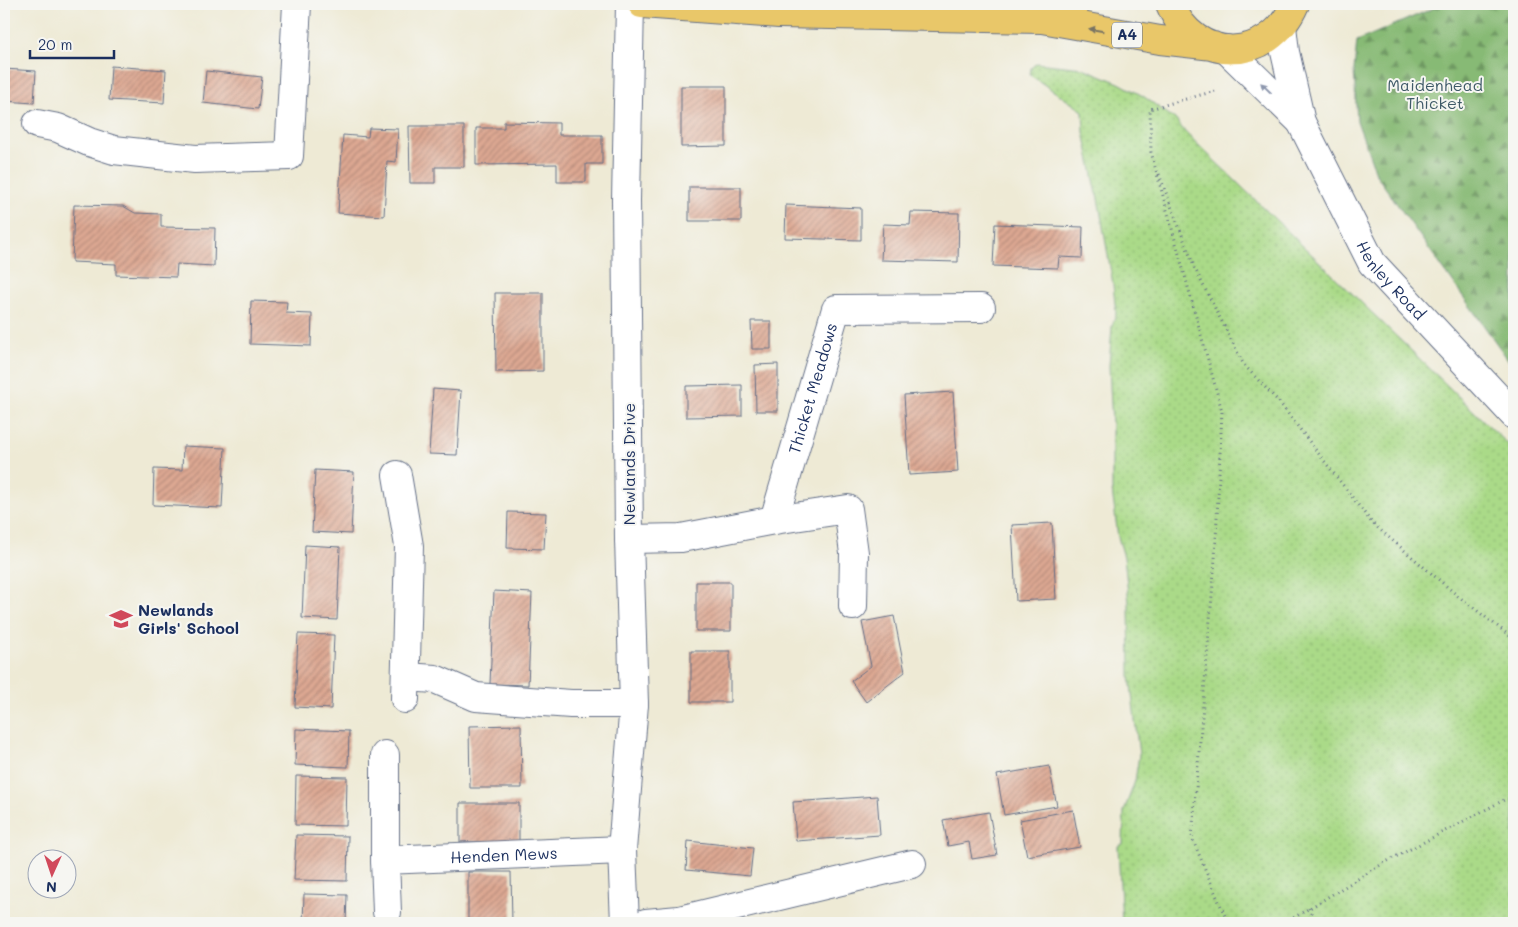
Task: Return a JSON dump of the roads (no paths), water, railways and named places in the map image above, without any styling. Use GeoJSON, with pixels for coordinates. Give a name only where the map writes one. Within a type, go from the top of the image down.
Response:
{"type":"FeatureCollection","features":[{"type":"Feature","properties":{"kind":"main road","name":"A4"},"geometry":{"type":"LineString","coordinates":[[642,4],[778,14],[1042,19],[1160,40],[1219,47]]}},
{"type":"Feature","properties":{"kind":"main road","name":"A4"},"geometry":{"type":"LineString","coordinates":[[1042,19],[1076,4]]}},
{"type":"Feature","properties":{"kind":"main road"},"geometry":{"type":"LineString","coordinates":[[1170,4],[1181,25],[1190,34],[1201,41],[1219,47],[1250,47],[1273,35],[1295,12]]}},
{"type":"Feature","properties":{"kind":"street"},"geometry":{"type":"LineString","coordinates":[[37,124],[58,128],[89,142],[114,150],[196,159],[289,156],[296,4]]}},
{"type":"Feature","properties":{"kind":"street","name":"Newlands Drive"},"geometry":{"type":"LineString","coordinates":[[625,923],[622,850],[634,704],[629,539],[626,200],[630,4]]}},
{"type":"Feature","properties":{"kind":"street","name":"Henley Road"},"geometry":{"type":"LineString","coordinates":[[1295,12],[1285,52],[1300,122],[1372,263],[1514,415]]}},
{"type":"Feature","properties":{"kind":"street","name":"Henley Road"},"geometry":{"type":"LineString","coordinates":[[1219,47],[1300,122]]}},
{"type":"Feature","properties":{"kind":"street","name":"Thicket Meadows"},"geometry":{"type":"LineString","coordinates":[[774,520],[836,308],[981,308]]}},
{"type":"Feature","properties":{"kind":"street"},"geometry":{"type":"LineString","coordinates":[[397,475],[409,546],[405,688],[435,679],[476,697],[572,704],[634,704]]}},
{"type":"Feature","properties":{"kind":"street"},"geometry":{"type":"LineString","coordinates":[[629,539],[681,538],[774,520],[848,509],[854,553],[853,606]]}},
{"type":"Feature","properties":{"kind":"street"},"geometry":{"type":"LineString","coordinates":[[386,755],[386,912]]}},
{"type":"Feature","properties":{"kind":"street","name":"Henden Mews"},"geometry":{"type":"LineString","coordinates":[[385,860],[622,850]]}},
{"type":"Feature","properties":{"kind":"street"},"geometry":{"type":"LineString","coordinates":[[646,923],[679,920],[912,864]]}},
{"type":"Feature","properties":{"kind":"place","name":"Newlands Girls' School"},"geometry":{"type":"Point","coordinates":[121,619]}},
{"type":"Feature","properties":{"kind":"park label","name":"Maidenhead Thicket"},"geometry":{"type":"Point","coordinates":[1435,94]}}]}
